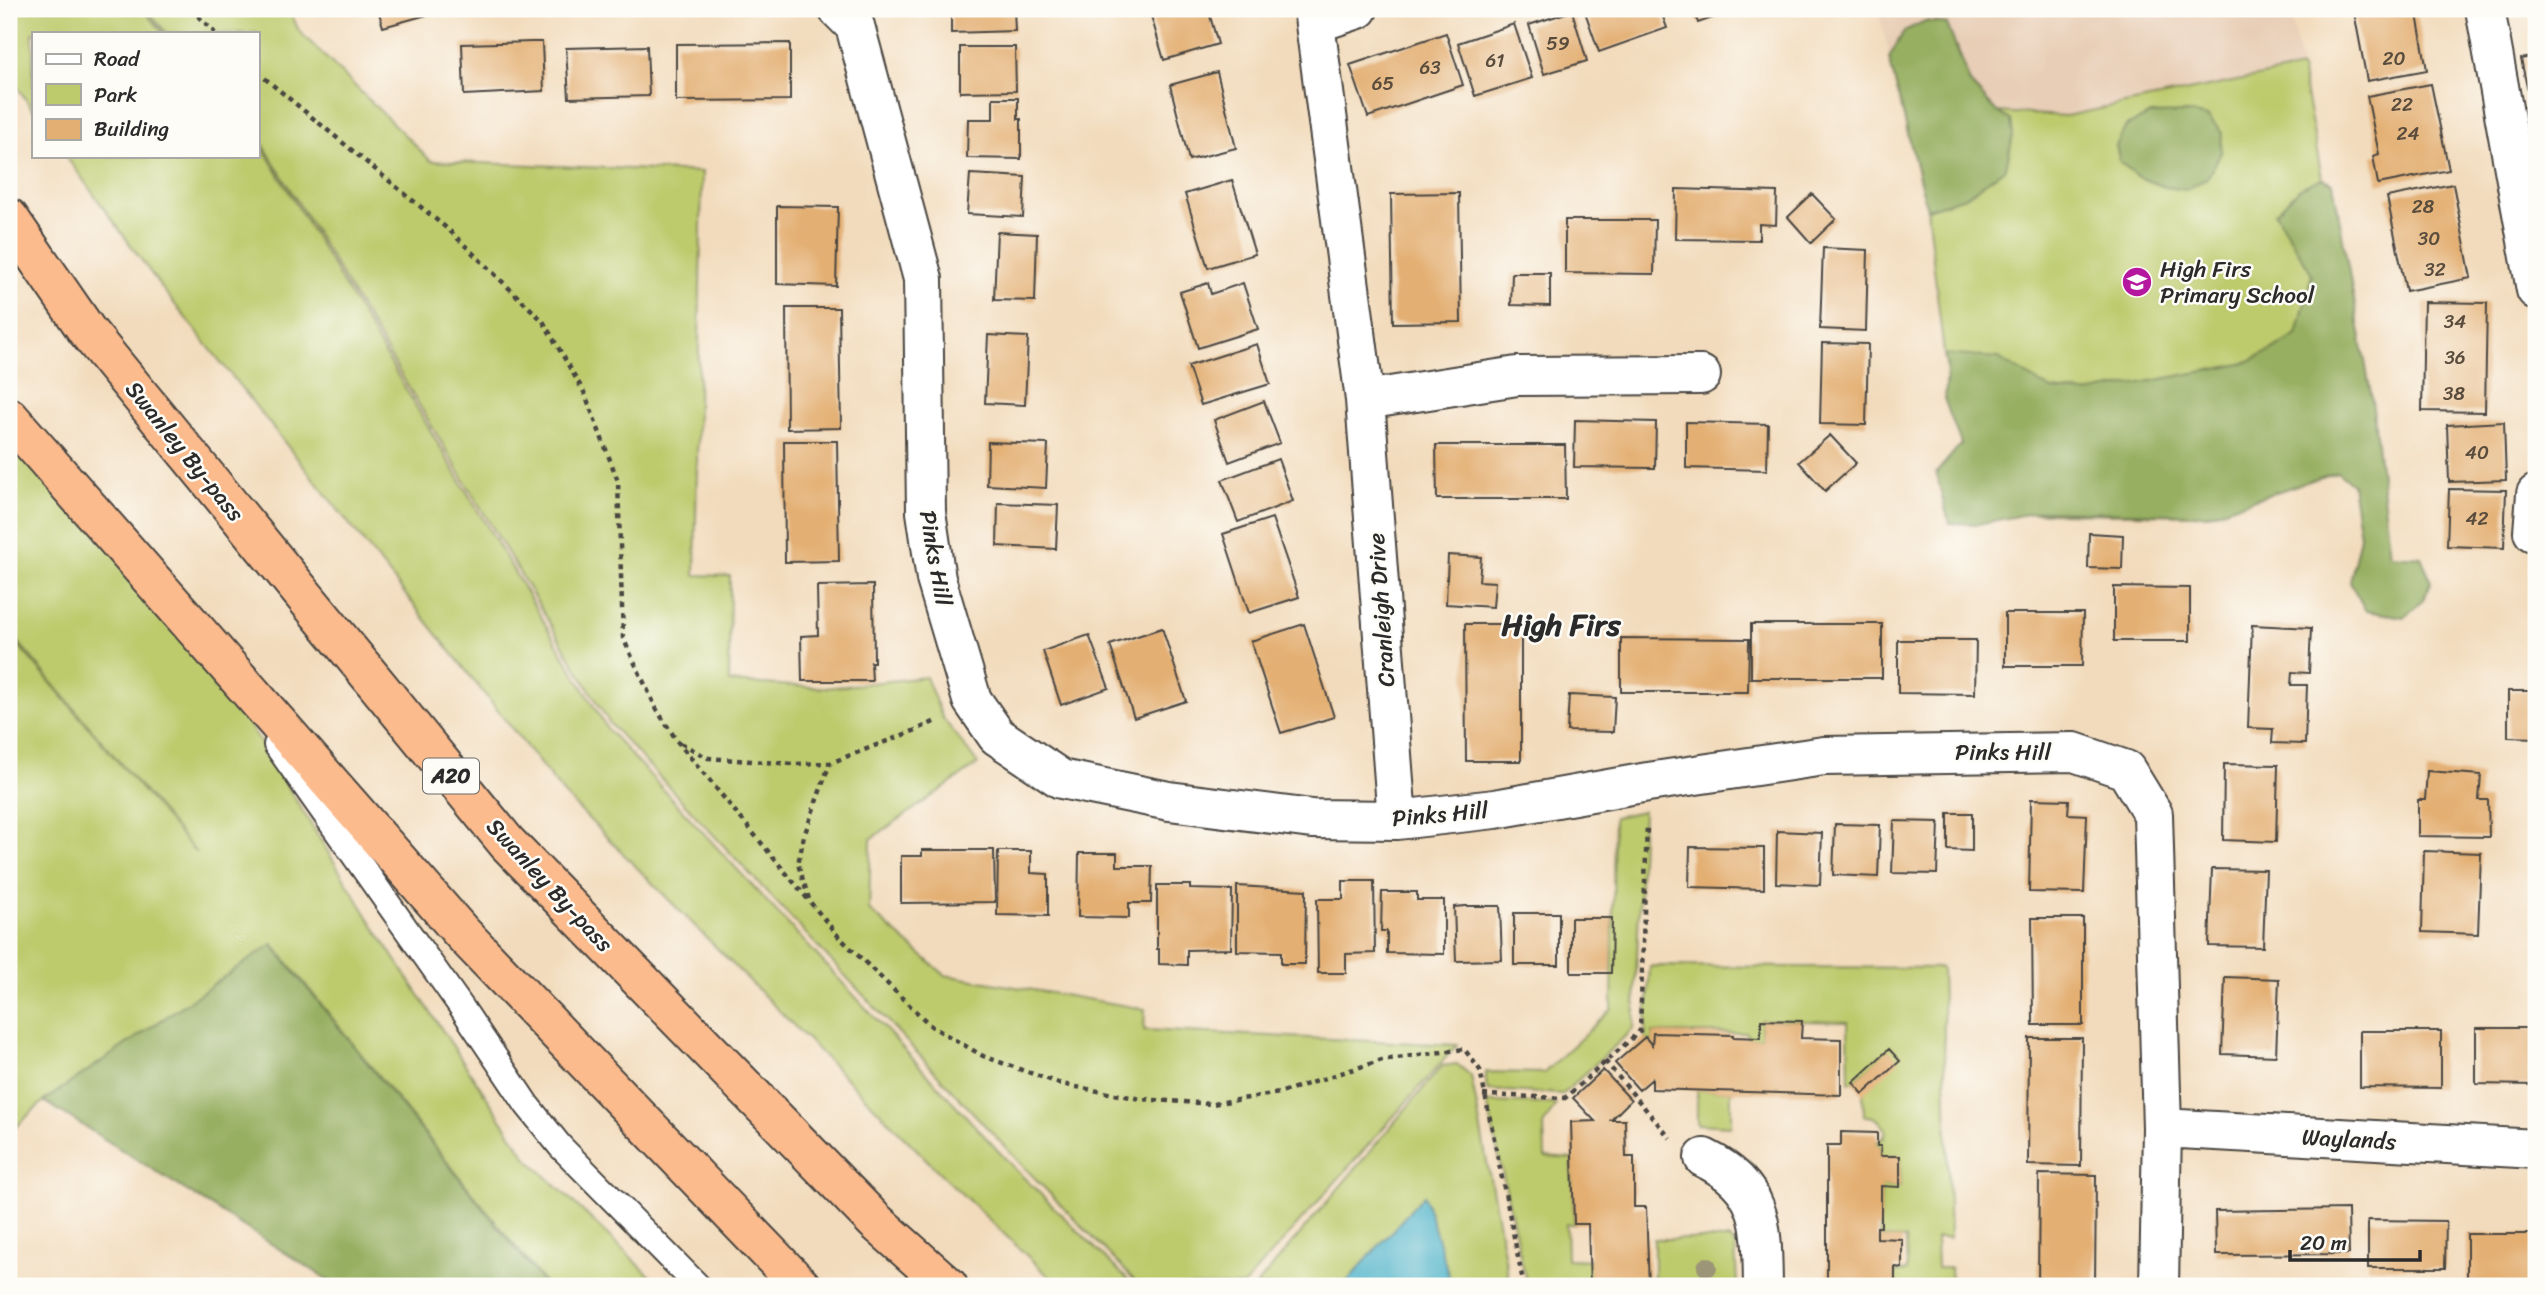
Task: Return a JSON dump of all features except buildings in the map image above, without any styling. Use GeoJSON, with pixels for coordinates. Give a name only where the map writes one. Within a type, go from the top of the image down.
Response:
{"type":"FeatureCollection","features":[{"type":"Feature","properties":{"kind":"highway","name":"Swanley By-pass"},"geometry":{"type":"LineString","coordinates":[[9,218],[87,331],[507,843],[875,1222],[948,1286]]}},
{"type":"Feature","properties":{"kind":"highway"},"geometry":{"type":"LineString","coordinates":[[9,416],[462,933],[801,1286]]}},
{"type":"Feature","properties":{"kind":"street","name":"Pinks Hill"},"geometry":{"type":"LineString","coordinates":[[838,9],[855,26],[923,279],[926,512],[936,579],[972,700],[997,736],[1061,779],[1169,801],[1312,819],[1397,820],[1495,809],[1648,782],[1824,756],[2074,752],[2126,770],[2153,814],[2162,1128],[2159,1286]]}},
{"type":"Feature","properties":{"kind":"street"},"geometry":{"type":"LineString","coordinates":[[1314,16],[1358,9]]}},
{"type":"Feature","properties":{"kind":"street"},"geometry":{"type":"LineString","coordinates":[[2485,9],[2536,290]]}},
{"type":"Feature","properties":{"kind":"street","name":"Cranleigh Drive"},"geometry":{"type":"LineString","coordinates":[[1314,16],[1365,400],[1397,820]]}},
{"type":"Feature","properties":{"kind":"street"},"geometry":{"type":"LineString","coordinates":[[1365,400],[1517,376],[1701,375]]}},
{"type":"Feature","properties":{"kind":"street"},"geometry":{"type":"LineString","coordinates":[[2533,532],[2536,494]]}},
{"type":"Feature","properties":{"kind":"street","name":"Waylands"},"geometry":{"type":"LineString","coordinates":[[2162,1128],[2536,1149]]}},
{"type":"Feature","properties":{"kind":"street"},"geometry":{"type":"LineString","coordinates":[[1703,1158],[1724,1168],[1742,1185],[1757,1211],[1763,1241],[1763,1286]]}},
{"type":"Feature","properties":{"kind":"lane"},"geometry":{"type":"LineString","coordinates":[[185,617],[462,1008],[527,1105],[560,1146],[698,1286]]}},
{"type":"Feature","properties":{"kind":"path"},"geometry":{"type":"LineString","coordinates":[[191,9],[214,32]]}},
{"type":"Feature","properties":{"kind":"path"},"geometry":{"type":"LineString","coordinates":[[259,74],[450,231],[542,321],[585,394],[618,481],[623,638],[657,710],[677,741],[810,904],[839,937],[931,1026],[984,1056],[1061,1084],[1141,1099],[1212,1104],[1279,1093],[1382,1060],[1464,1049],[1480,1070],[1524,1286]]}},
{"type":"Feature","properties":{"kind":"path"},"geometry":{"type":"LineString","coordinates":[[677,741],[708,758],[793,764],[830,763],[916,730],[972,700]]}},
{"type":"Feature","properties":{"kind":"path"},"geometry":{"type":"LineString","coordinates":[[810,904],[798,864],[804,836],[830,763]]}},
{"type":"Feature","properties":{"kind":"path"},"geometry":{"type":"LineString","coordinates":[[1483,1095],[1565,1098],[1640,1031],[1648,782]]}},
{"type":"Feature","properties":{"kind":"path"},"geometry":{"type":"LineString","coordinates":[[1605,1061],[1673,1141],[1703,1158]]}},
{"type":"Feature","properties":{"kind":"shaded area","name":"High Firs Primary School"},"geometry":{"type":"Polygon","coordinates":[[[1878,9],[2290,9],[2322,178],[2206,515],[1944,354],[1927,209],[1878,9]]]}},
{"type":"Feature","properties":{"kind":"green space"},"geometry":{"type":"Polygon","coordinates":[[[9,9],[142,9],[163,32],[32,32],[32,109],[9,75],[9,9]]]}},
{"type":"Feature","properties":{"kind":"green space"},"geometry":{"type":"Polygon","coordinates":[[[145,9],[289,9],[299,31],[431,161],[702,172],[695,575],[730,576],[729,682],[826,688],[926,677],[942,717],[978,764],[871,839],[869,910],[945,975],[1145,1009],[1144,1030],[1457,1045],[1243,1286],[1140,1286],[1022,1165],[610,724],[259,137],[259,32],[166,32],[145,9]]]}},
{"type":"Feature","properties":{"kind":"green space"},"geometry":{"type":"Polygon","coordinates":[[[1925,21],[1947,24],[1970,83],[1997,112],[2011,120],[2013,135],[2006,168],[1965,197],[1927,209],[1889,58],[1904,31],[1925,21]]]}},
{"type":"Feature","properties":{"kind":"green space","name":"High Firs Primary School"},"geometry":{"type":"Polygon","coordinates":[[[1944,46],[1957,46],[1970,83],[1997,112],[2066,116],[2301,68],[2322,178],[2365,458],[2206,515],[1975,512],[1944,354],[1927,209],[1889,58],[1944,46]]]}},
{"type":"Feature","properties":{"kind":"green space"},"geometry":{"type":"Polygon","coordinates":[[[2188,113],[2208,117],[2222,133],[2221,153],[2207,178],[2186,190],[2165,187],[2139,177],[2120,162],[2116,146],[2126,126],[2151,114],[2188,113]]]}},
{"type":"Feature","properties":{"kind":"green space"},"geometry":{"type":"Polygon","coordinates":[[[259,141],[608,730],[1016,1170],[1134,1286],[1059,1286],[941,1174],[564,794],[161,287],[67,158],[259,158],[259,141]]]}},
{"type":"Feature","properties":{"kind":"green space"},"geometry":{"type":"Polygon","coordinates":[[[2322,178],[2333,183],[2372,400],[2390,555],[2421,557],[2432,582],[2422,601],[2404,617],[2366,611],[2350,582],[2360,536],[2352,484],[2337,472],[2206,515],[2041,511],[1978,524],[1949,523],[1936,473],[1961,444],[1945,401],[1947,368],[1944,354],[1998,358],[2052,390],[2086,393],[2242,364],[2269,352],[2297,335],[2312,274],[2275,213],[2300,188],[2322,178]]]}},
{"type":"Feature","properties":{"kind":"green space"},"geometry":{"type":"Polygon","coordinates":[[[9,422],[183,617],[378,933],[527,1158],[661,1286],[547,1286],[273,944],[44,1101],[9,1133],[9,634],[196,853],[9,631],[9,422]]]}},
{"type":"Feature","properties":{"kind":"green space"},"geometry":{"type":"Polygon","coordinates":[[[1643,811],[1634,1028],[1563,1094],[1487,1090],[1485,1072],[1544,1073],[1612,1009],[1614,817],[1643,811]]]}},
{"type":"Feature","properties":{"kind":"green space"},"geometry":{"type":"Polygon","coordinates":[[[272,944],[546,1286],[338,1286],[44,1101],[272,944]]]}},
{"type":"Feature","properties":{"kind":"green space"},"geometry":{"type":"Polygon","coordinates":[[[1650,966],[1942,968],[1950,1238],[1936,1238],[1937,1268],[1951,1268],[1952,1286],[1895,1286],[1895,1272],[1907,1271],[1906,1239],[1880,1238],[1881,1186],[1900,1187],[1900,1156],[1880,1156],[1881,1146],[1877,1146],[1877,1142],[1884,1137],[1886,1130],[1877,1119],[1864,1116],[1863,1094],[1889,1050],[1853,1082],[1849,1082],[1848,1022],[1761,1020],[1761,1038],[1747,1038],[1747,1033],[1653,1033],[1652,1045],[1645,1037],[1650,966]]]}},
{"type":"Feature","properties":{"kind":"green space"},"geometry":{"type":"Polygon","coordinates":[[[1457,1064],[1471,1076],[1510,1286],[1452,1286],[1424,1195],[1343,1286],[1256,1286],[1442,1066],[1457,1064]]]}},
{"type":"Feature","properties":{"kind":"green space"},"geometry":{"type":"Polygon","coordinates":[[[1697,1090],[1731,1091],[1731,1126],[1697,1124],[1697,1090]]]}},
{"type":"Feature","properties":{"kind":"green space"},"geometry":{"type":"Polygon","coordinates":[[[1487,1102],[1556,1104],[1544,1124],[1545,1157],[1572,1159],[1574,1224],[1566,1224],[1567,1259],[1590,1260],[1590,1286],[1527,1286],[1487,1102]]]}},
{"type":"Feature","properties":{"kind":"green space"},"geometry":{"type":"Polygon","coordinates":[[[1654,1239],[1729,1239],[1735,1245],[1737,1285],[1654,1286],[1654,1239]]]}},
{"type":"Feature","properties":{"kind":"water"},"geometry":{"type":"Polygon","coordinates":[[[1424,1195],[1452,1286],[1343,1286],[1424,1195]]]}},
{"type":"Feature","properties":{"kind":"place","name":"High Firs Primary School"},"geometry":{"type":"Point","coordinates":[2137,282]}},
{"type":"Feature","properties":{"kind":"district","name":"High Firs"},"geometry":{"type":"Point","coordinates":[1561,625]}}]}
